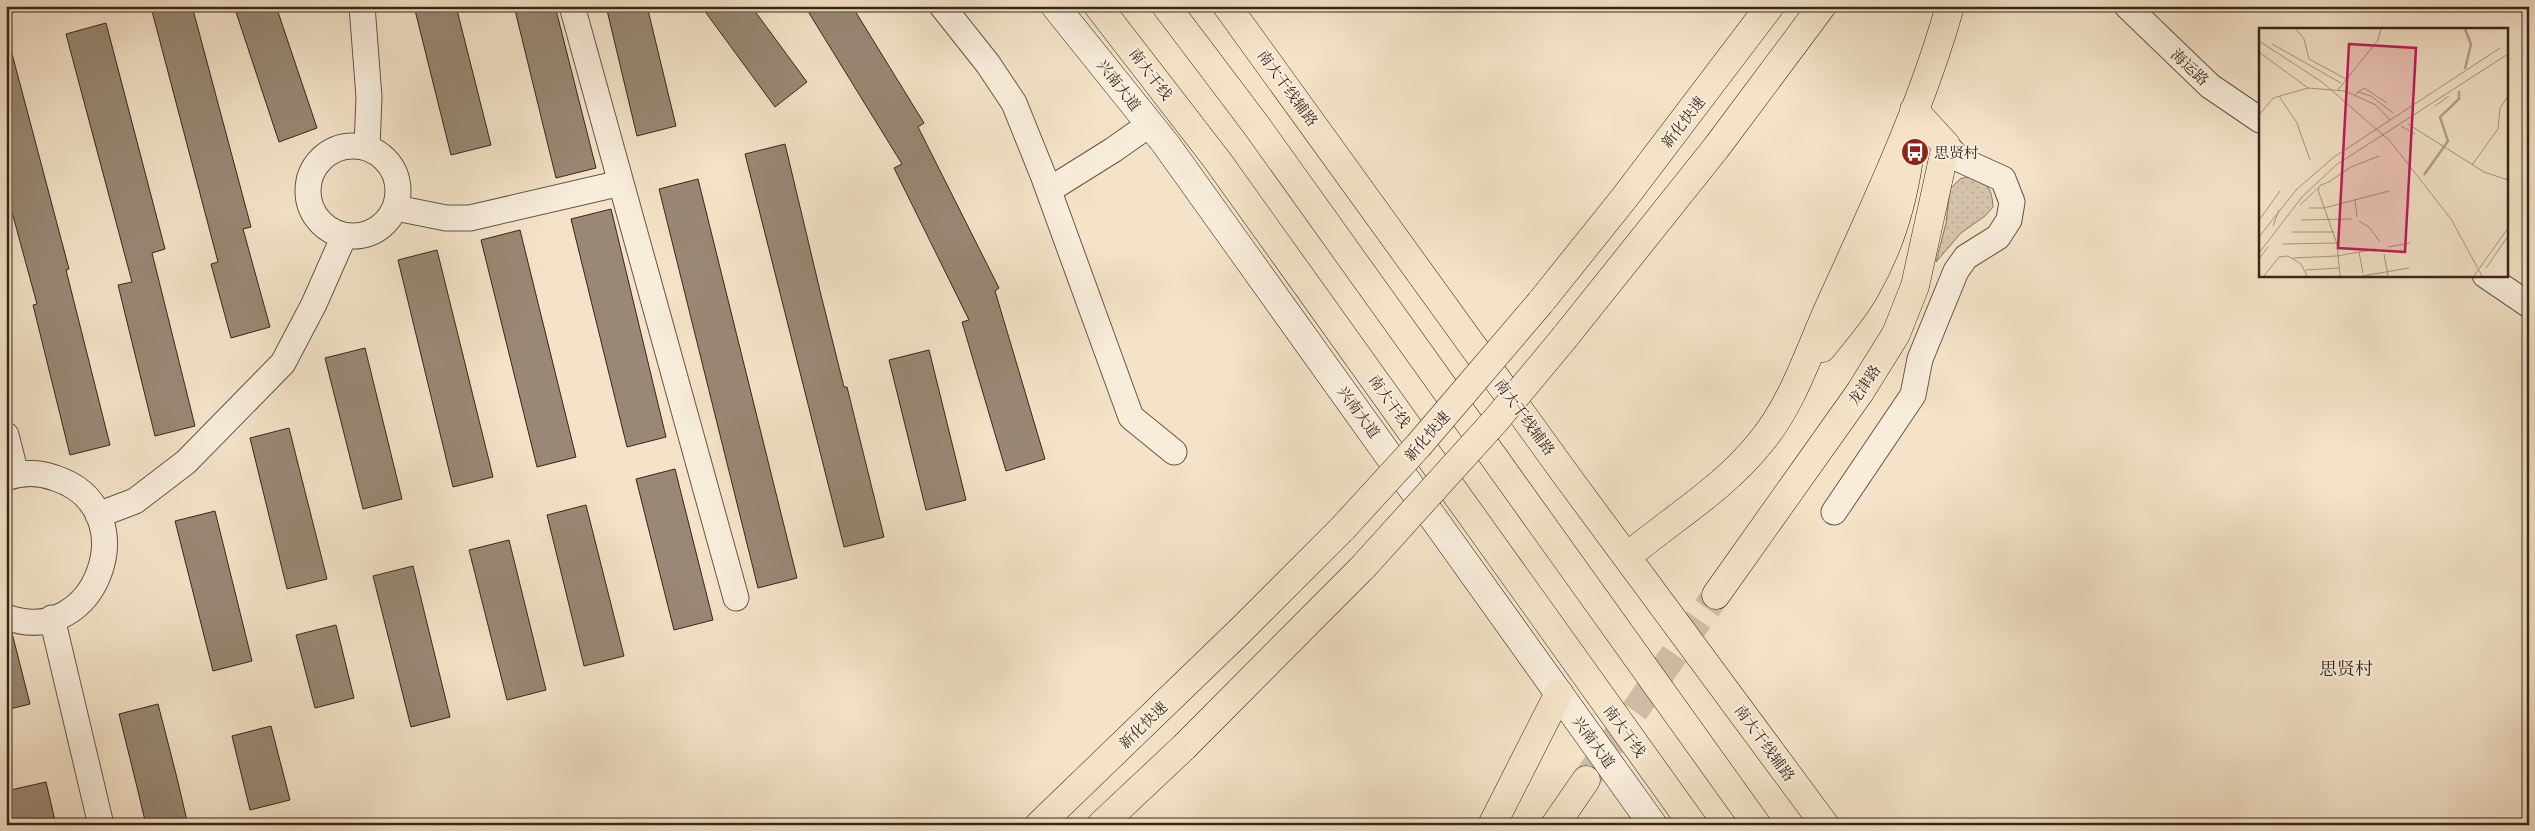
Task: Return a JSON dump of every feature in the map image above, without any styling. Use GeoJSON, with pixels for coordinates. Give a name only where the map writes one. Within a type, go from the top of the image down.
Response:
{"type":"FeatureCollection","features":[{"type":"Feature","properties":{"kind":"main road","name":"兴南大道"},"geometry":{"type":"LineString","coordinates":[[1055,6],[1150,124],[1304,336],[1653,825]]}},
{"type":"Feature","properties":{"kind":"main road","name":"南大干线"},"geometry":{"type":"LineString","coordinates":[[1098,6],[1217,160],[1693,825]]}},
{"type":"Feature","properties":{"kind":"main road"},"geometry":{"type":"LineString","coordinates":[[1166,6],[1256,125],[1757,825]]}},
{"type":"Feature","properties":{"kind":"main road","name":"南大干线辅路"},"geometry":{"type":"LineString","coordinates":[[1228,6],[1825,825]]}},
{"type":"Feature","properties":{"kind":"main road","name":"新化快速"},"geometry":{"type":"LineString","coordinates":[[1039,825],[1240,631],[1342,528],[1418,446],[1540,303],[1741,47],[1770,6]]}},
{"type":"Feature","properties":{"kind":"main road"},"geometry":{"type":"LineString","coordinates":[[1101,825],[1184,747],[1363,568],[1496,420],[1565,337],[1777,68],[1822,6]]}},
{"type":"Feature","properties":{"kind":"main road"},"geometry":{"type":"LineString","coordinates":[[1628,556],[1701,499],[1745,461],[1774,424],[1797,379],[1856,304],[1881,257],[1900,204],[1908,175],[1914,110],[1950,6]]}},
{"type":"Feature","properties":{"kind":"main road"},"geometry":{"type":"LineString","coordinates":[[1914,110],[1946,145]]}},
{"type":"Feature","properties":{"kind":"main road","name":"龙津路"},"geometry":{"type":"LineString","coordinates":[[1716,595],[1860,392],[1896,334],[1915,286],[1946,145]]}},
{"type":"Feature","properties":{"kind":"main road"},"geometry":{"type":"LineString","coordinates":[[1492,825],[1560,694]]}},
{"type":"Feature","properties":{"kind":"main road"},"geometry":{"type":"LineString","coordinates":[[1555,825],[1586,780]]}},
{"type":"Feature","properties":{"kind":"street"},"geometry":{"type":"LineString","coordinates":[[362,6],[369,97],[367,147]]}},
{"type":"Feature","properties":{"kind":"street"},"geometry":{"type":"LineString","coordinates":[[572,6],[736,598]]}},
{"type":"Feature","properties":{"kind":"street"},"geometry":{"type":"LineString","coordinates":[[942,6],[988,64],[1014,103],[1049,190],[1132,417],[1174,452]]}},
{"type":"Feature","properties":{"kind":"street","name":"海运路"},"geometry":{"type":"LineString","coordinates":[[2127,6],[2210,86],[2259,119]]}},
{"type":"Feature","properties":{"kind":"street"},"geometry":{"type":"LineString","coordinates":[[1049,190],[1113,150],[1150,124]]}},
{"type":"Feature","properties":{"kind":"street"},"geometry":{"type":"LineString","coordinates":[[352,145],[367,147],[380,155],[391,166],[397,181],[396,208],[384,224],[372,232],[358,236],[344,236],[330,231],[315,216],[307,195],[308,181],[313,167],[323,156],[336,148],[352,145]]}},
{"type":"Feature","properties":{"kind":"street"},"geometry":{"type":"LineString","coordinates":[[1834,512],[1913,395],[1920,359],[1956,271],[1966,257],[1998,237],[2008,220],[2012,202],[2002,179],[1959,159],[1946,145]]}},
{"type":"Feature","properties":{"kind":"street"},"geometry":{"type":"LineString","coordinates":[[396,208],[446,218],[470,218],[621,183]]}},
{"type":"Feature","properties":{"kind":"street"},"geometry":{"type":"LineString","coordinates":[[98,514],[135,502],[186,462],[283,364],[314,304],[344,236]]}},
{"type":"Feature","properties":{"kind":"street"},"geometry":{"type":"LineString","coordinates":[[2486,276],[2529,305]]}},
{"type":"Feature","properties":{"kind":"street"},"geometry":{"type":"LineString","coordinates":[[6,435],[11,476],[42,473],[66,481],[84,495],[98,514],[105,537],[104,561],[96,583],[82,602],[62,615],[40,622],[16,621],[6,617]]}},
{"type":"Feature","properties":{"kind":"street"},"geometry":{"type":"LineString","coordinates":[[52,618],[101,825]]}},
{"type":"Feature","properties":{"kind":"shaded area"},"geometry":{"type":"Polygon","coordinates":[[[1972,175],[1988,187],[1992,196],[1993,207],[1985,216],[1961,233],[1936,262],[1946,223],[1950,189],[1960,179],[1972,175]]]}},
{"type":"Feature","properties":{"kind":"building"},"geometry":{"type":"Polygon","coordinates":[[[170,6],[192,6],[251,227],[243,229],[270,327],[231,338],[211,264],[218,262],[152,11],[170,6]]]}},
{"type":"Feature","properties":{"kind":"building"},"geometry":{"type":"Polygon","coordinates":[[[234,6],[276,6],[317,128],[279,142],[234,6]]]}},
{"type":"Feature","properties":{"kind":"building"},"geometry":{"type":"Polygon","coordinates":[[[414,6],[456,6],[491,145],[451,155],[414,6]]]}},
{"type":"Feature","properties":{"kind":"building"},"geometry":{"type":"Polygon","coordinates":[[[514,6],[555,6],[596,168],[556,178],[514,6]]]}},
{"type":"Feature","properties":{"kind":"building"},"geometry":{"type":"Polygon","coordinates":[[[606,6],[647,6],[676,126],[637,136],[606,6]]]}},
{"type":"Feature","properties":{"kind":"building"},"geometry":{"type":"Polygon","coordinates":[[[701,6],[751,6],[807,82],[775,107],[701,6]]]}},
{"type":"Feature","properties":{"kind":"building"},"geometry":{"type":"Polygon","coordinates":[[[819,6],[852,6],[924,123],[918,127],[999,288],[995,291],[1045,459],[1006,471],[962,322],[969,320],[894,168],[902,164],[809,13],[819,6]]]}},
{"type":"Feature","properties":{"kind":"building"},"geometry":{"type":"Polygon","coordinates":[[[106,23],[165,249],[152,253],[195,426],[155,436],[118,285],[132,282],[66,34],[106,23]]]}},
{"type":"Feature","properties":{"kind":"building"},"geometry":{"type":"Polygon","coordinates":[[[11,50],[69,269],[66,270],[110,445],[70,455],[33,305],[37,304],[6,190],[6,51],[11,50]]]}},
{"type":"Feature","properties":{"kind":"building"},"geometry":{"type":"Polygon","coordinates":[[[785,144],[844,387],[847,387],[884,537],[844,547],[745,154],[785,144]]]}},
{"type":"Feature","properties":{"kind":"building"},"geometry":{"type":"Polygon","coordinates":[[[698,179],[797,578],[758,588],[659,189],[698,179]]]}},
{"type":"Feature","properties":{"kind":"building"},"geometry":{"type":"Polygon","coordinates":[[[611,209],[666,437],[627,447],[571,219],[611,209]]]}},
{"type":"Feature","properties":{"kind":"building"},"geometry":{"type":"Polygon","coordinates":[[[520,230],[576,457],[537,467],[481,240],[520,230]]]}},
{"type":"Feature","properties":{"kind":"building"},"geometry":{"type":"Polygon","coordinates":[[[437,250],[493,477],[453,487],[398,260],[437,250]]]}},
{"type":"Feature","properties":{"kind":"building"},"geometry":{"type":"Polygon","coordinates":[[[365,348],[402,499],[363,509],[325,358],[365,348]]]}},
{"type":"Feature","properties":{"kind":"building"},"geometry":{"type":"Polygon","coordinates":[[[929,350],[966,500],[926,510],[889,360],[929,350]]]}},
{"type":"Feature","properties":{"kind":"building"},"geometry":{"type":"Polygon","coordinates":[[[289,428],[327,579],[287,589],[250,438],[289,428]]]}},
{"type":"Feature","properties":{"kind":"building"},"geometry":{"type":"Polygon","coordinates":[[[675,469],[713,620],[674,630],[636,479],[675,469]]]}},
{"type":"Feature","properties":{"kind":"building"},"geometry":{"type":"Polygon","coordinates":[[[586,505],[624,656],[584,666],[547,515],[586,505]]]}},
{"type":"Feature","properties":{"kind":"building"},"geometry":{"type":"Polygon","coordinates":[[[215,511],[252,661],[213,671],[175,521],[215,511]]]}},
{"type":"Feature","properties":{"kind":"building"},"geometry":{"type":"Polygon","coordinates":[[[509,540],[546,690],[507,700],[469,550],[509,540]]]}},
{"type":"Feature","properties":{"kind":"building"},"geometry":{"type":"Polygon","coordinates":[[[413,566],[450,717],[411,727],[373,576],[413,566]]]}},
{"type":"Feature","properties":{"kind":"building"},"geometry":{"type":"Polygon","coordinates":[[[336,625],[354,698],[315,708],[296,635],[336,625]]]}},
{"type":"Feature","properties":{"kind":"building"},"geometry":{"type":"Polygon","coordinates":[[[12,633],[30,704],[6,710],[6,634],[12,633]]]}},
{"type":"Feature","properties":{"kind":"building"},"geometry":{"type":"Polygon","coordinates":[[[158,704],[188,825],[146,825],[119,714],[158,704]]]}},
{"type":"Feature","properties":{"kind":"building"},"geometry":{"type":"Polygon","coordinates":[[[271,726],[290,800],[250,810],[232,736],[271,726]]]}},
{"type":"Feature","properties":{"kind":"building"},"geometry":{"type":"Polygon","coordinates":[[[46,782],[56,825],[12,825],[6,791],[46,782]]]}},
{"type":"Feature","properties":{"kind":"tunnel"},"geometry":{"type":"LineString","coordinates":[[1586,780],[1716,595]]}},
{"type":"Feature","properties":{"kind":"place","name":"思贤村"},"geometry":{"type":"Point","coordinates":[1915,152]}},
{"type":"Feature","properties":{"kind":"district","name":"思贤村"},"geometry":{"type":"Point","coordinates":[2346,669]}}]}
